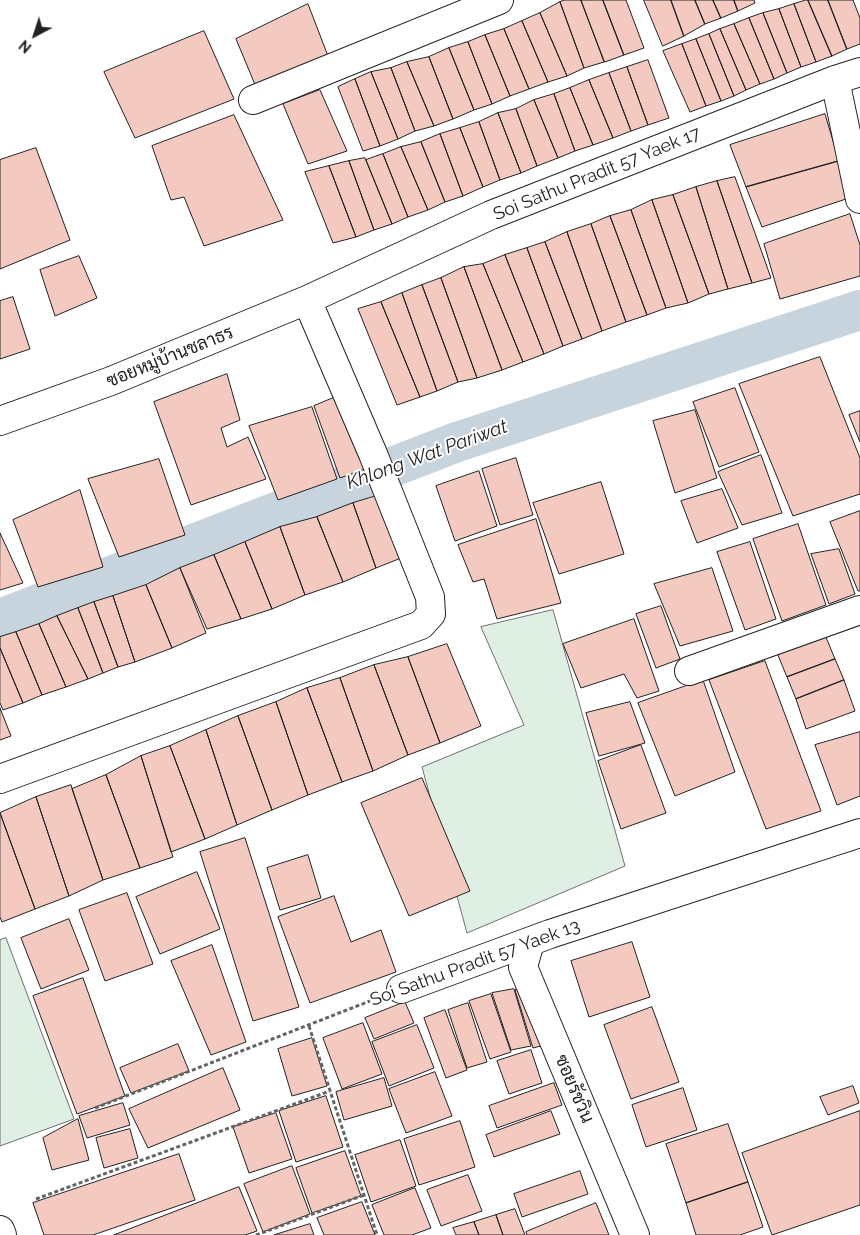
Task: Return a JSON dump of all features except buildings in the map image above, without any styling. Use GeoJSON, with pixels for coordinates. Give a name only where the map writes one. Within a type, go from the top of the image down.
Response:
{"type":"FeatureCollection","features":[{"type":"Feature","properties":{"kind":"street"},"geometry":{"type":"LineString","coordinates":[[253,100],[499,0]]}},
{"type":"Feature","properties":{"kind":"street"},"geometry":{"type":"LineString","coordinates":[[848,76],[860,199]]}},
{"type":"Feature","properties":{"kind":"street","name":"Soi Sathu Pradit 57 Yaek 17"},"geometry":{"type":"LineString","coordinates":[[337,285],[491,215],[848,76]]}},
{"type":"Feature","properties":{"kind":"street","name":"ซอยหมู่บ้านชลาธร"},"geometry":{"type":"LineString","coordinates":[[0,421],[111,381],[307,300],[337,285]]}},
{"type":"Feature","properties":{"kind":"street"},"geometry":{"type":"LineString","coordinates":[[0,779],[421,625],[430,614],[430,597],[373,454],[307,300]]}},
{"type":"Feature","properties":{"kind":"street"},"geometry":{"type":"LineString","coordinates":[[689,671],[860,610]]}},
{"type":"Feature","properties":{"kind":"street","name":"Soi Sathu Pradit 57 Yaek 13"},"geometry":{"type":"LineString","coordinates":[[400,989],[550,934],[860,834]]}},
{"type":"Feature","properties":{"kind":"street","name":"ซอยรัชวิน"},"geometry":{"type":"LineString","coordinates":[[530,942],[523,966],[635,1235]]}},
{"type":"Feature","properties":{"kind":"street"},"geometry":{"type":"LineString","coordinates":[[0,1230],[2,1235]]}},
{"type":"Feature","properties":{"kind":"path","name":"Soi Sathu Pradit 57 Yaek 13"},"geometry":{"type":"LineString","coordinates":[[95,1108],[400,989]]}},
{"type":"Feature","properties":{"kind":"path"},"geometry":{"type":"LineString","coordinates":[[309,1026],[377,1235]]}},
{"type":"Feature","properties":{"kind":"path"},"geometry":{"type":"LineString","coordinates":[[36,1199],[330,1091]]}},
{"type":"Feature","properties":{"kind":"path"},"geometry":{"type":"LineString","coordinates":[[256,1235],[364,1195]]}},
{"type":"Feature","properties":{"kind":"green space"},"geometry":{"type":"Polygon","coordinates":[[[553,610],[625,866],[467,933],[422,767],[524,725],[481,627],[553,610]]]}},
{"type":"Feature","properties":{"kind":"green space"},"geometry":{"type":"Polygon","coordinates":[[[6,938],[74,1119],[0,1146],[0,940],[6,938]]]}},
{"type":"Feature","properties":{"kind":"waterway","name":"Khlong Wat Pariwat"},"geometry":{"type":"LineString","coordinates":[[0,619],[457,442],[860,310]]}}]}
